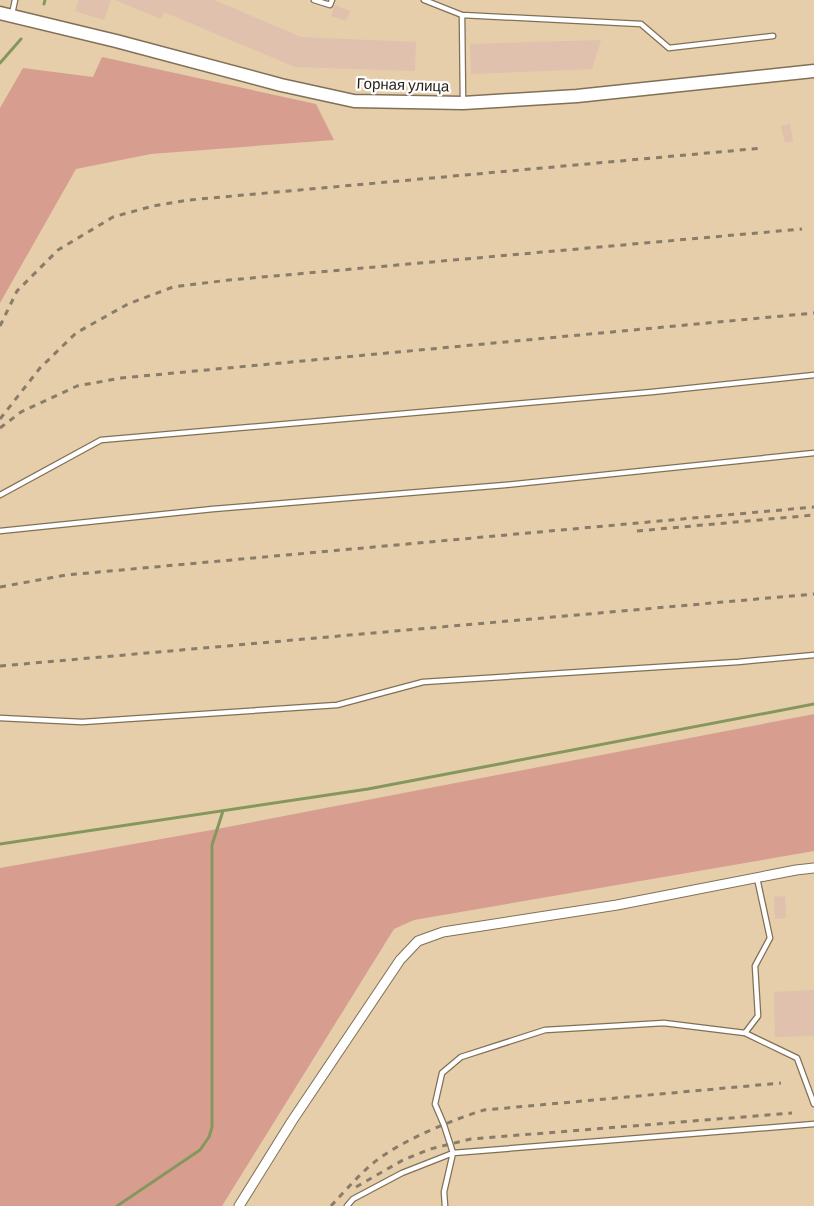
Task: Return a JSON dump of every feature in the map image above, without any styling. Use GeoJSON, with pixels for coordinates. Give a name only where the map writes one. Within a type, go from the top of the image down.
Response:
{"type":"FeatureCollection","features":[{"type":"Feature","properties":{"kind":"street","name":"Горная улица"},"geometry":{"type":"LineString","coordinates":[[6,14],[281,85],[354,101],[463,103],[578,96],[814,70]]}},
{"type":"Feature","properties":{"kind":"street"},"geometry":{"type":"LineString","coordinates":[[239,1206],[292,1121],[395,968],[418,941],[442,932],[617,905],[814,868]]}},
{"type":"Feature","properties":{"kind":"lane"},"geometry":{"type":"LineString","coordinates":[[6,14],[15,0]]}},
{"type":"Feature","properties":{"kind":"lane"},"geometry":{"type":"LineString","coordinates":[[314,0],[330,5],[332,0]]}},
{"type":"Feature","properties":{"kind":"lane"},"geometry":{"type":"LineString","coordinates":[[424,0],[462,15],[641,24],[669,48],[772,36]]}},
{"type":"Feature","properties":{"kind":"lane"},"geometry":{"type":"LineString","coordinates":[[462,15],[463,103]]}},
{"type":"Feature","properties":{"kind":"lane"},"geometry":{"type":"LineString","coordinates":[[0,495],[101,440],[652,392],[814,375]]}},
{"type":"Feature","properties":{"kind":"lane"},"geometry":{"type":"LineString","coordinates":[[0,531],[213,508],[505,486],[814,452]]}},
{"type":"Feature","properties":{"kind":"lane"},"geometry":{"type":"LineString","coordinates":[[0,718],[82,722],[336,705],[423,682],[738,662],[814,655]]}},
{"type":"Feature","properties":{"kind":"lane"},"geometry":{"type":"LineString","coordinates":[[745,1033],[758,1016],[754,966],[770,938],[757,878]]}},
{"type":"Feature","properties":{"kind":"lane"},"geometry":{"type":"LineString","coordinates":[[445,1206],[444,1192],[453,1153],[435,1104],[442,1073],[461,1057],[545,1030],[664,1023],[745,1033],[797,1058],[814,1104]]}},
{"type":"Feature","properties":{"kind":"lane"},"geometry":{"type":"LineString","coordinates":[[347,1206],[354,1199],[402,1173],[453,1153],[814,1124]]}},
{"type":"Feature","properties":{"kind":"shaded area"},"geometry":{"type":"Polygon","coordinates":[[[0,0],[814,0],[814,1206],[0,1206],[0,0]]]}},
{"type":"Feature","properties":{"kind":"shaded area"},"geometry":{"type":"Polygon","coordinates":[[[102,57],[316,104],[334,140],[151,154],[76,169],[0,303],[0,108],[23,68],[93,77],[102,57]]]}},
{"type":"Feature","properties":{"kind":"shaded area"},"geometry":{"type":"Polygon","coordinates":[[[814,714],[814,851],[414,920],[394,929],[222,1206],[0,1206],[0,868],[217,829],[814,714]]]}},
{"type":"Feature","properties":{"kind":"building"},"geometry":{"type":"Polygon","coordinates":[[[79,0],[111,0],[104,20],[75,11],[79,0]]]}},
{"type":"Feature","properties":{"kind":"building"},"geometry":{"type":"Polygon","coordinates":[[[115,0],[214,0],[301,37],[416,42],[415,71],[295,67],[164,12],[161,19],[115,0]]]}},
{"type":"Feature","properties":{"kind":"building"},"geometry":{"type":"Polygon","coordinates":[[[335,5],[350,11],[346,21],[331,16],[335,5]]]}},
{"type":"Feature","properties":{"kind":"building"},"geometry":{"type":"Polygon","coordinates":[[[601,40],[592,69],[471,74],[470,44],[601,40]]]}},
{"type":"Feature","properties":{"kind":"building"},"geometry":{"type":"Polygon","coordinates":[[[790,124],[793,141],[785,143],[781,126],[790,124]]]}},
{"type":"Feature","properties":{"kind":"building"},"geometry":{"type":"Polygon","coordinates":[[[785,896],[786,918],[775,919],[774,897],[785,896]]]}},
{"type":"Feature","properties":{"kind":"building"},"geometry":{"type":"Polygon","coordinates":[[[814,990],[814,1036],[775,1037],[774,992],[814,990]]]}},
{"type":"Feature","properties":{"kind":"waterway"},"geometry":{"type":"LineString","coordinates":[[44,4],[45,0]]}},
{"type":"Feature","properties":{"kind":"waterway"},"geometry":{"type":"LineString","coordinates":[[0,63],[21,39]]}},
{"type":"Feature","properties":{"kind":"waterway"},"geometry":{"type":"LineString","coordinates":[[0,844],[368,789],[814,704]]}},
{"type":"Feature","properties":{"kind":"waterway"},"geometry":{"type":"LineString","coordinates":[[117,1206],[200,1150],[209,1137],[212,1127],[212,845],[223,811]]}},
{"type":"Feature","properties":{"kind":"railway"},"geometry":{"type":"LineString","coordinates":[[0,326],[17,291],[58,250],[113,217],[153,206],[189,200],[763,148]]}},
{"type":"Feature","properties":{"kind":"railway"},"geometry":{"type":"LineString","coordinates":[[0,419],[40,368],[76,333],[128,304],[173,287],[229,280],[802,229]]}},
{"type":"Feature","properties":{"kind":"railway"},"geometry":{"type":"LineString","coordinates":[[0,428],[21,412],[77,386],[121,378],[814,313]]}},
{"type":"Feature","properties":{"kind":"railway"},"geometry":{"type":"LineString","coordinates":[[0,587],[66,575],[814,507]]}},
{"type":"Feature","properties":{"kind":"railway"},"geometry":{"type":"LineString","coordinates":[[637,531],[814,515]]}},
{"type":"Feature","properties":{"kind":"railway"},"geometry":{"type":"LineString","coordinates":[[0,666],[814,594]]}},
{"type":"Feature","properties":{"kind":"railway"},"geometry":{"type":"LineString","coordinates":[[331,1206],[372,1164],[396,1147],[425,1132],[484,1110],[781,1083]]}},
{"type":"Feature","properties":{"kind":"railway"},"geometry":{"type":"LineString","coordinates":[[356,1187],[403,1160],[430,1149],[471,1139],[792,1113]]}}]}
